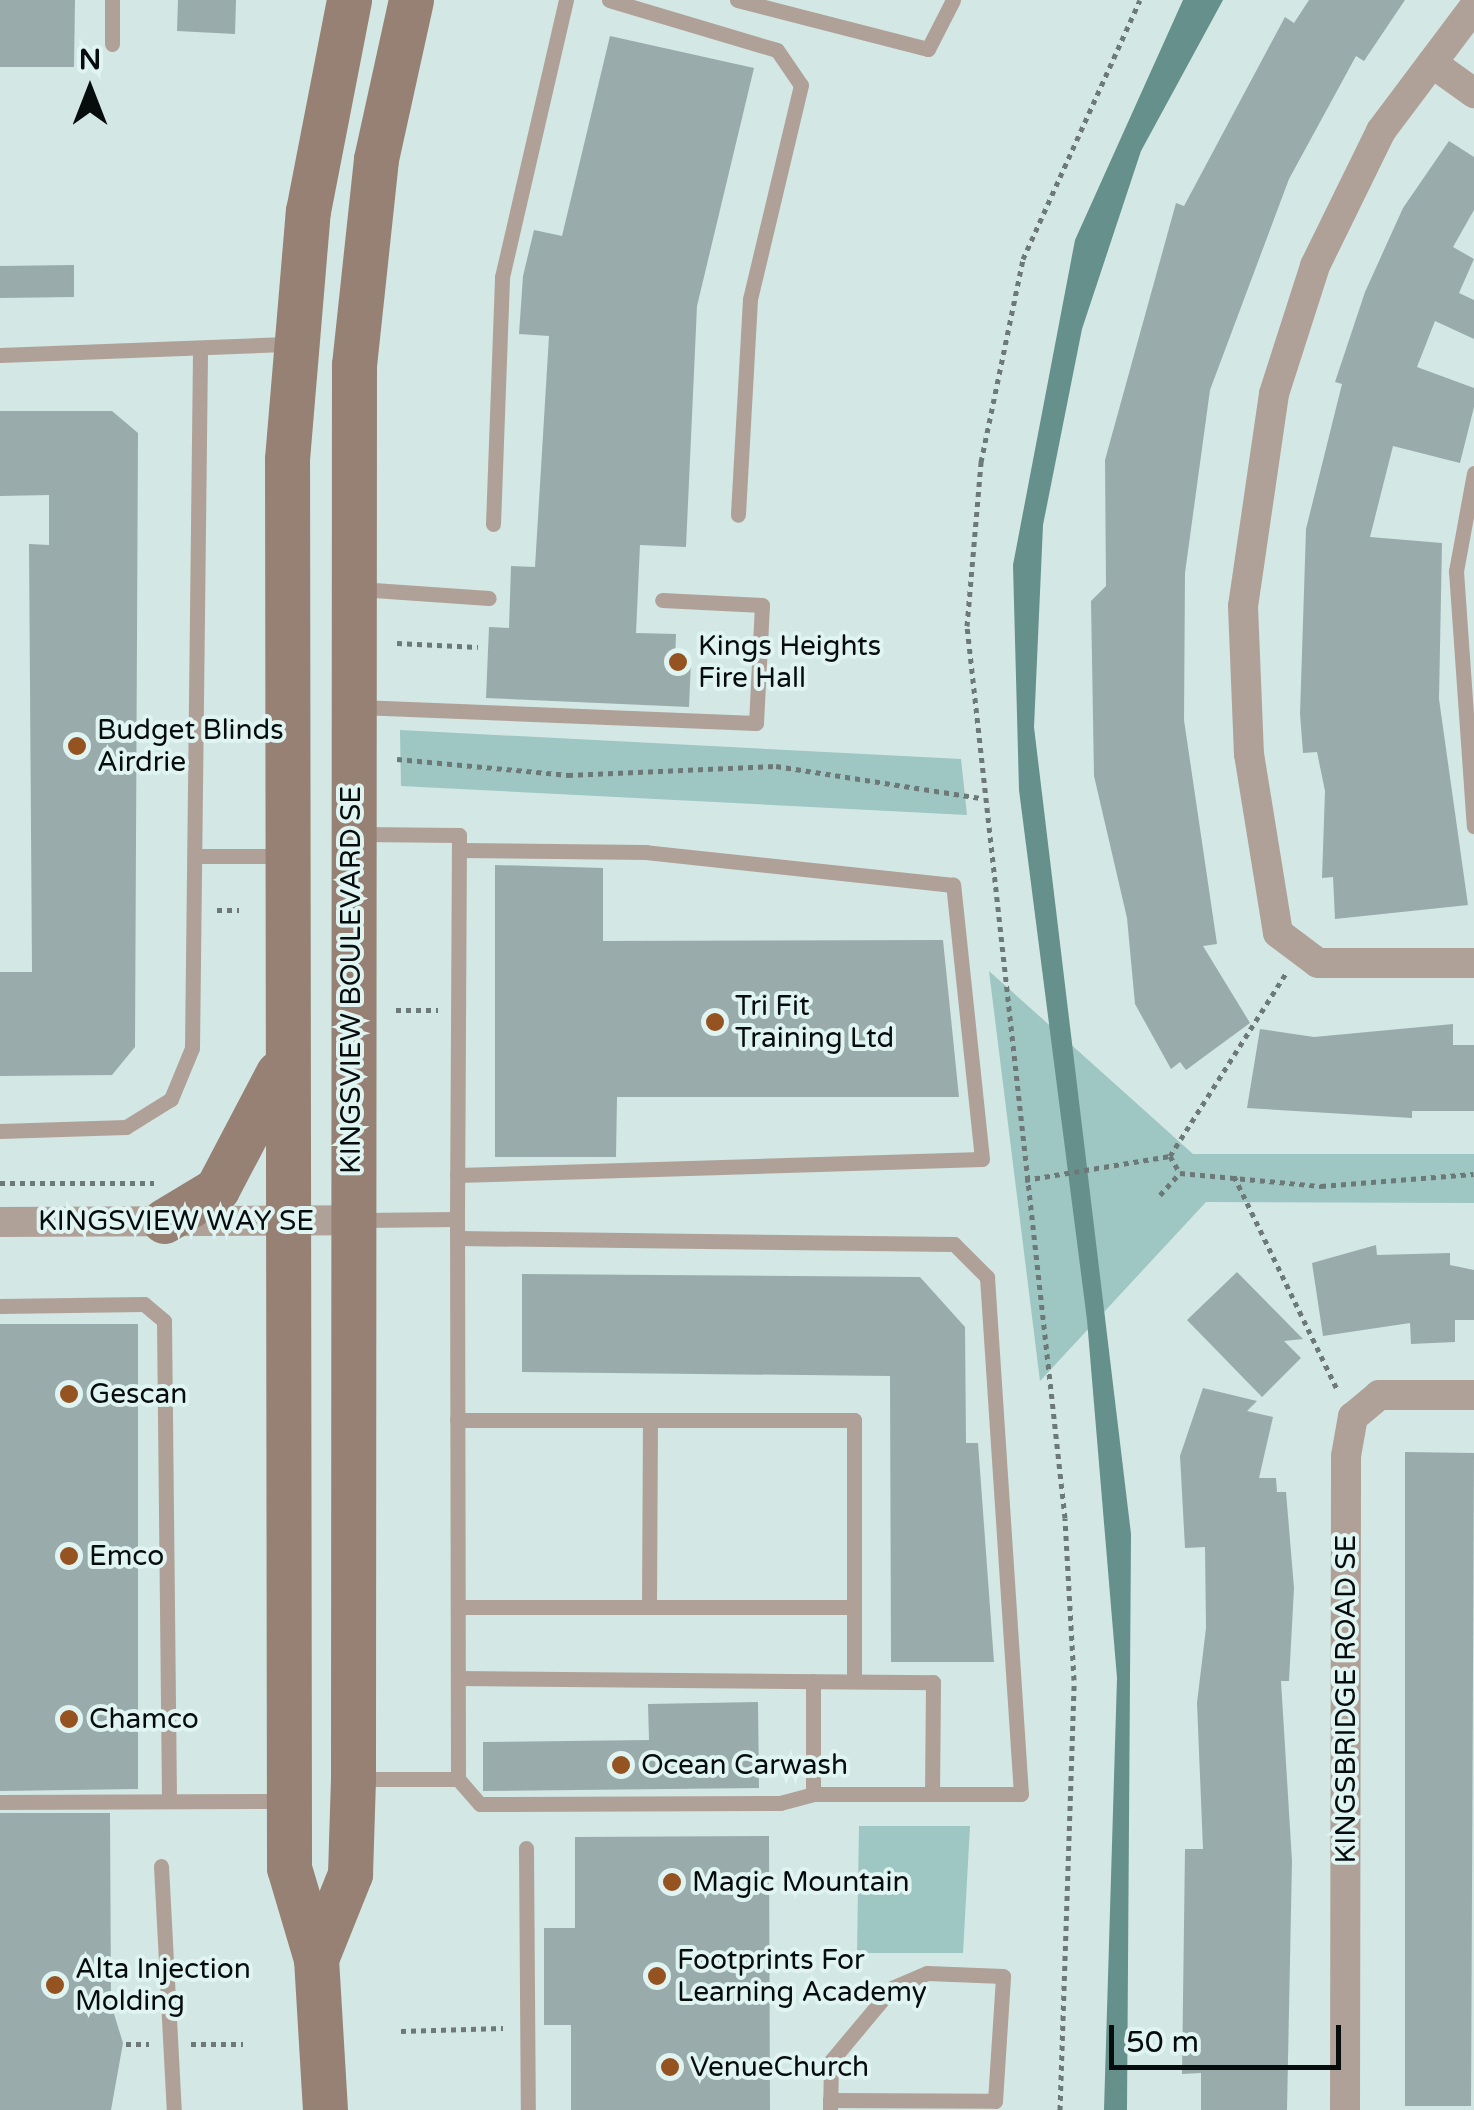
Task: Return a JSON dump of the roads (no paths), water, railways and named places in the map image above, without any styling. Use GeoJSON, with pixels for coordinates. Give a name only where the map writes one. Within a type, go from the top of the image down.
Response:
{"type":"FeatureCollection","features":[{"type":"Feature","properties":{"kind":"main road","name":"KINGSVIEW BOULEVARD SE"},"geometry":{"type":"LineString","coordinates":[[324,2110],[316,1959],[288,1868],[286,1053],[292,344],[322,118],[349,0]]}},
{"type":"Feature","properties":{"kind":"main road","name":"KINGSVIEW BOULEVARD SE"},"geometry":{"type":"LineString","coordinates":[[316,1959],[350,1874],[350,589],[364,240],[411,0]]}},
{"type":"Feature","properties":{"kind":"main road"},"geometry":{"type":"LineString","coordinates":[[168,1201],[217,1190],[238,1162],[286,1053]]}},
{"type":"Feature","properties":{"kind":"street"},"geometry":{"type":"LineString","coordinates":[[1474,6],[1382,130],[1315,266],[1274,394],[1249,540],[1249,754],[1270,914],[1298,954],[1318,963],[1474,963]]}},
{"type":"Feature","properties":{"kind":"street"},"geometry":{"type":"LineString","coordinates":[[1432,63],[1474,93]]}},
{"type":"Feature","properties":{"kind":"street","name":"KINGSVIEW WAY SE"},"geometry":{"type":"LineString","coordinates":[[0,1222],[168,1201],[289,1220],[351,1220]]}},
{"type":"Feature","properties":{"kind":"street","name":"KINGSBRIDGE ROAD SE"},"geometry":{"type":"LineString","coordinates":[[1345,2110],[1346,1456],[1354,1417],[1379,1396],[1474,1396]]}},
{"type":"Feature","properties":{"kind":"lane"},"geometry":{"type":"LineString","coordinates":[[112,0],[112,44]]}},
{"type":"Feature","properties":{"kind":"lane"},"geometry":{"type":"LineString","coordinates":[[493,524],[502,277],[566,0]]}},
{"type":"Feature","properties":{"kind":"lane"},"geometry":{"type":"LineString","coordinates":[[609,0],[778,50],[801,85],[750,299],[738,515]]}},
{"type":"Feature","properties":{"kind":"lane"},"geometry":{"type":"LineString","coordinates":[[736,0],[928,49],[953,0]]}},
{"type":"Feature","properties":{"kind":"lane"},"geometry":{"type":"LineString","coordinates":[[0,355],[200,352],[292,344]]}},
{"type":"Feature","properties":{"kind":"lane"},"geometry":{"type":"LineString","coordinates":[[0,1131],[126,1127],[171,1099],[198,1015],[200,352]]}},
{"type":"Feature","properties":{"kind":"lane"},"geometry":{"type":"LineString","coordinates":[[1474,473],[1456,571],[1474,826]]}},
{"type":"Feature","properties":{"kind":"lane"},"geometry":{"type":"LineString","coordinates":[[350,589],[489,598]]}},
{"type":"Feature","properties":{"kind":"lane"},"geometry":{"type":"LineString","coordinates":[[350,707],[756,723],[762,605],[662,600]]}},
{"type":"Feature","properties":{"kind":"lane"},"geometry":{"type":"LineString","coordinates":[[350,834],[460,835],[456,1176],[456,1238],[458,1607],[458,1779],[480,1804],[780,1804],[813,1794],[1022,1794],[987,1278],[954,1244],[456,1238]]}},
{"type":"Feature","properties":{"kind":"lane"},"geometry":{"type":"LineString","coordinates":[[456,1176],[982,1159],[953,886],[646,852],[459,850]]}},
{"type":"Feature","properties":{"kind":"lane"},"geometry":{"type":"LineString","coordinates":[[198,856],[288,856]]}},
{"type":"Feature","properties":{"kind":"lane"},"geometry":{"type":"LineString","coordinates":[[351,1220],[456,1220]]}},
{"type":"Feature","properties":{"kind":"lane"},"geometry":{"type":"LineString","coordinates":[[0,1306],[144,1304],[164,1321],[169,1801]]}},
{"type":"Feature","properties":{"kind":"lane"},"geometry":{"type":"LineString","coordinates":[[457,1420],[854,1420],[854,1681]]}},
{"type":"Feature","properties":{"kind":"lane"},"geometry":{"type":"LineString","coordinates":[[650,1420],[650,1607]]}},
{"type":"Feature","properties":{"kind":"lane"},"geometry":{"type":"LineString","coordinates":[[458,1607],[854,1607]]}},
{"type":"Feature","properties":{"kind":"lane"},"geometry":{"type":"LineString","coordinates":[[458,1678],[934,1682],[932,1794]]}},
{"type":"Feature","properties":{"kind":"lane"},"geometry":{"type":"LineString","coordinates":[[812,1681],[813,1794]]}},
{"type":"Feature","properties":{"kind":"lane"},"geometry":{"type":"LineString","coordinates":[[352,1779],[458,1779]]}},
{"type":"Feature","properties":{"kind":"lane"},"geometry":{"type":"LineString","coordinates":[[0,1802],[289,1801]]}},
{"type":"Feature","properties":{"kind":"lane"},"geometry":{"type":"LineString","coordinates":[[526,1848],[528,2110]]}},
{"type":"Feature","properties":{"kind":"lane"},"geometry":{"type":"LineString","coordinates":[[160,1866],[174,2110]]}},
{"type":"Feature","properties":{"kind":"lane"},"geometry":{"type":"LineString","coordinates":[[926,1973],[1002,1976],[996,2101],[830,2105],[831,2061],[892,1988],[926,1973]]}},
{"type":"Feature","properties":{"kind":"place","name":"Kings Heights Fire Hall"},"geometry":{"type":"Point","coordinates":[678,662]}},
{"type":"Feature","properties":{"kind":"place","name":"Budget Blinds Airdrie"},"geometry":{"type":"Point","coordinates":[77,746]}},
{"type":"Feature","properties":{"kind":"place","name":"Tri Fit Training Ltd"},"geometry":{"type":"Point","coordinates":[715,1022]}},
{"type":"Feature","properties":{"kind":"place","name":"Gescan"},"geometry":{"type":"Point","coordinates":[69,1394]}},
{"type":"Feature","properties":{"kind":"place","name":"Emco"},"geometry":{"type":"Point","coordinates":[69,1556]}},
{"type":"Feature","properties":{"kind":"place","name":"Chamco"},"geometry":{"type":"Point","coordinates":[69,1719]}},
{"type":"Feature","properties":{"kind":"place","name":"Ocean Carwash"},"geometry":{"type":"Point","coordinates":[621,1765]}},
{"type":"Feature","properties":{"kind":"place","name":"Magic Mountain"},"geometry":{"type":"Point","coordinates":[672,1882]}},
{"type":"Feature","properties":{"kind":"place","name":"Footprints For Learning Academy"},"geometry":{"type":"Point","coordinates":[657,1976]}},
{"type":"Feature","properties":{"kind":"place","name":"Alta Injection Molding"},"geometry":{"type":"Point","coordinates":[55,1985]}},
{"type":"Feature","properties":{"kind":"place","name":"VenueChurch"},"geometry":{"type":"Point","coordinates":[670,2067]}}]}
